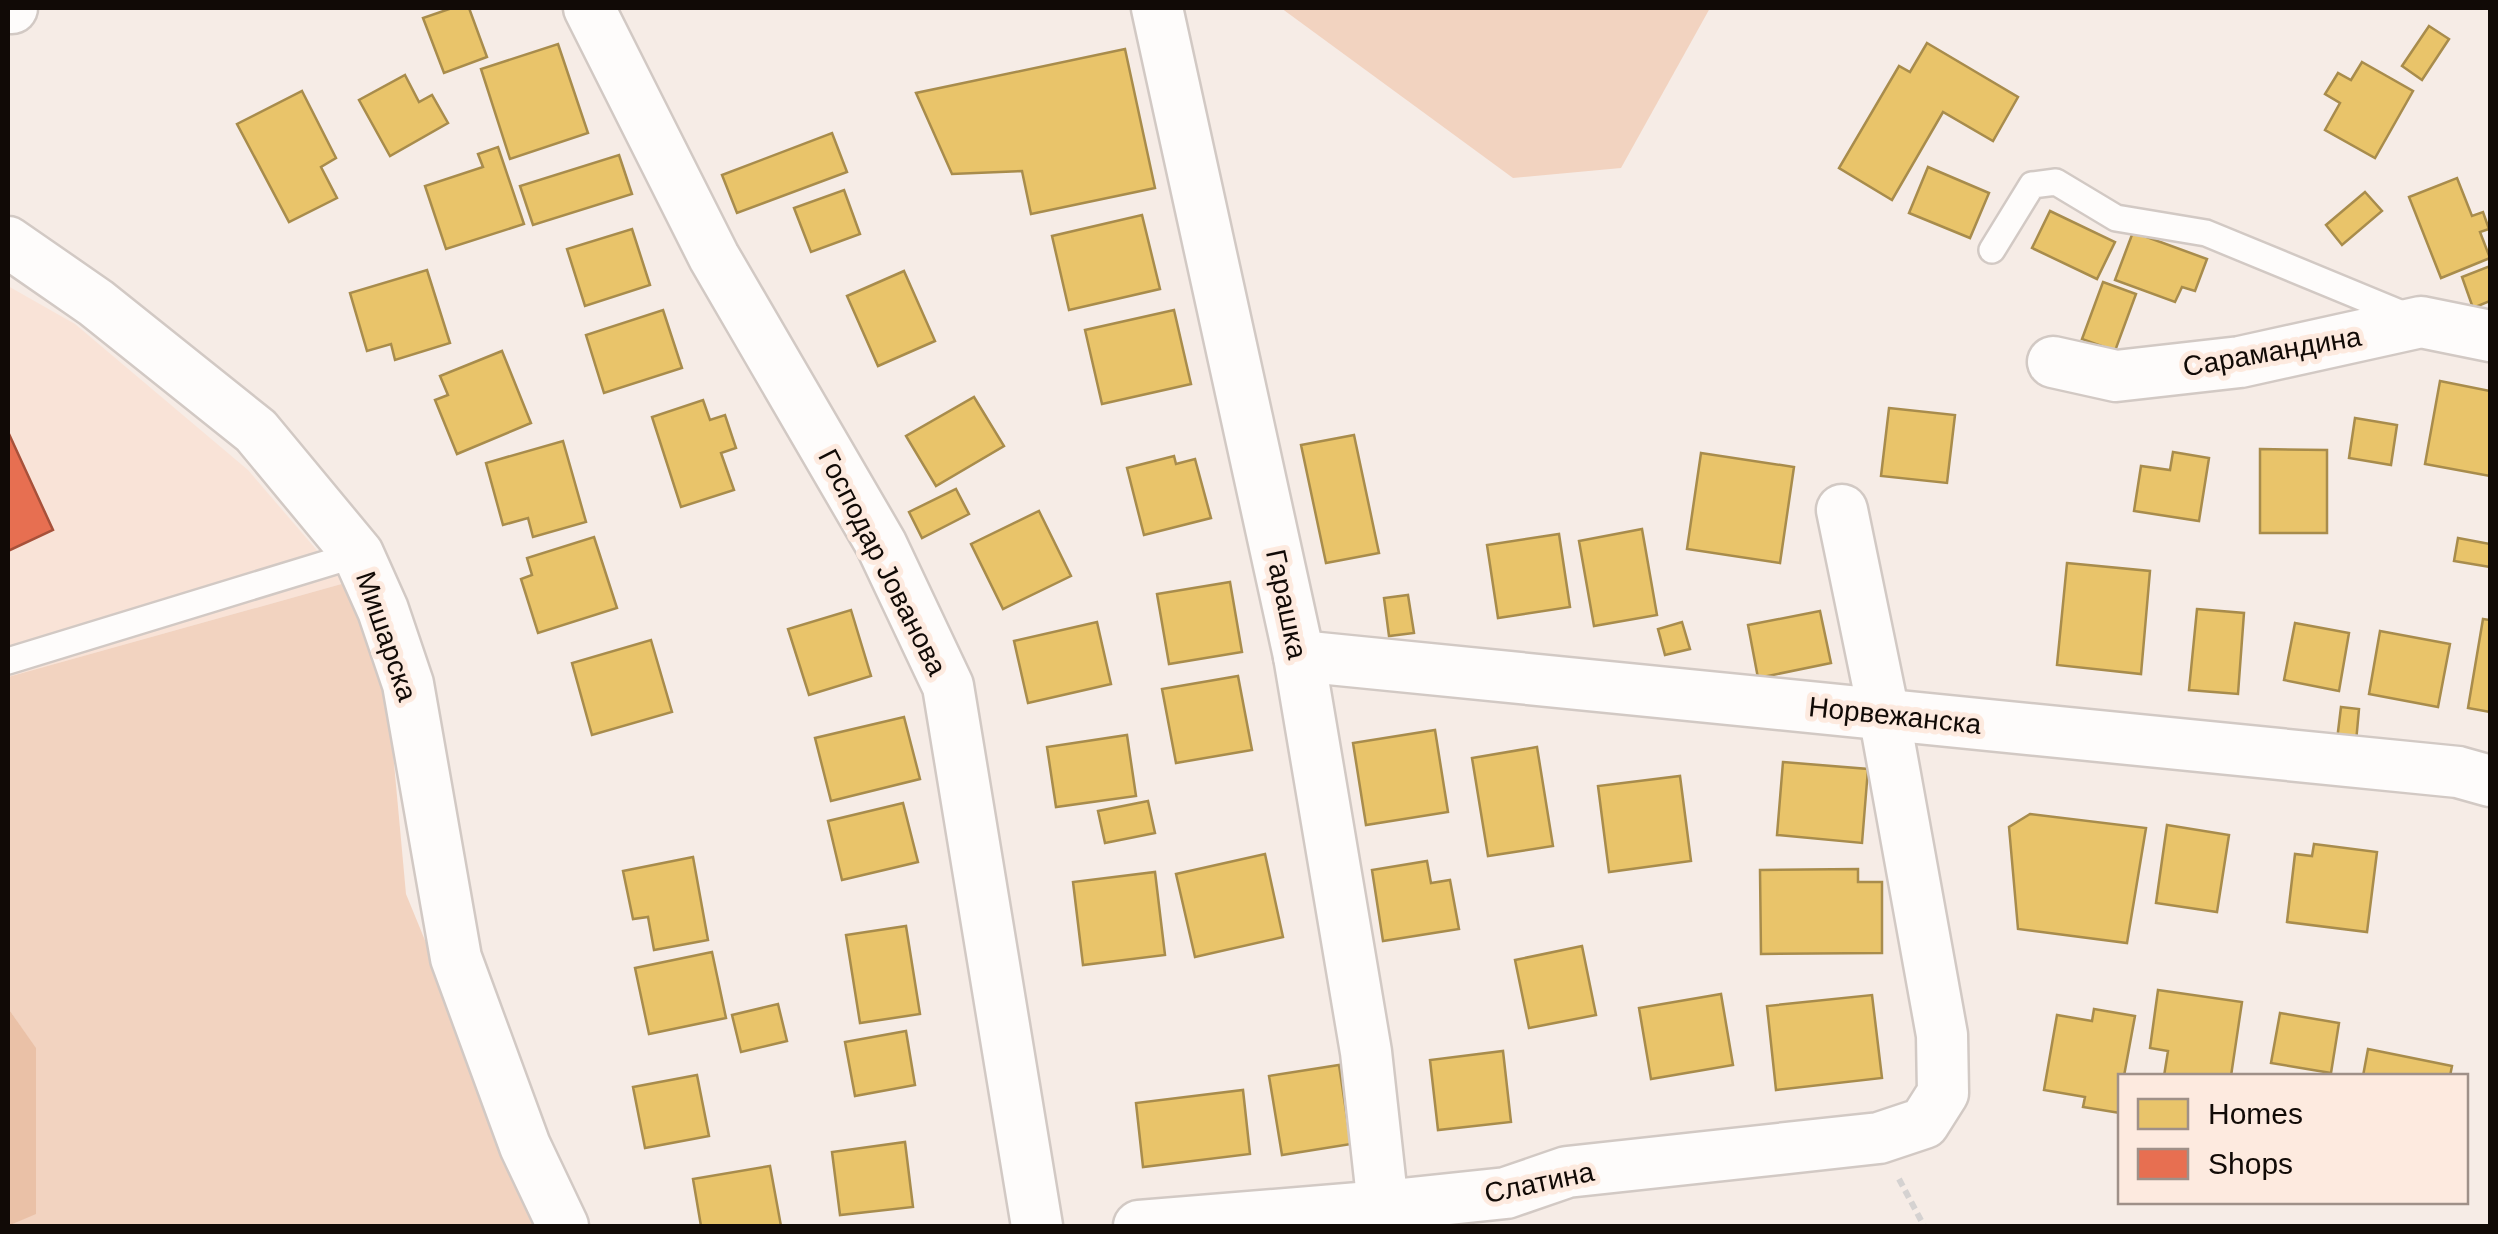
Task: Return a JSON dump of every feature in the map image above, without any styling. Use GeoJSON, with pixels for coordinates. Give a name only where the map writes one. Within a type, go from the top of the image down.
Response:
{"type":"FeatureCollection","features":[{"type":"Feature","properties":{"kind":"street","name":"Господар Јованова"},"geometry":{"type":"LineString","coordinates":[[589,8],[714,257],[881,544],[948,686],[1037,1226]]}},
{"type":"Feature","properties":{"kind":"street","name":"Гарашка"},"geometry":{"type":"LineString","coordinates":[[1157,8],[1298,656],[1366,1052],[1383,1206]]}},
{"type":"Feature","properties":{"kind":"street","name":"Мишарска"},"geometry":{"type":"LineString","coordinates":[[8,242],[96,303],[256,431],[358,554],[384,610],[408,684],[456,958],[525,1146],[563,1226]]}},
{"type":"Feature","properties":{"kind":"street","name":"Сарамандина"},"geometry":{"type":"LineString","coordinates":[[2053,362],[2116,376],[2240,362],[2421,322],[2490,336]]}},
{"type":"Feature","properties":{"kind":"street","name":"Слатина"},"geometry":{"type":"LineString","coordinates":[[1138,1226],[1506,1193],[1568,1172],[1878,1138],[1924,1123],[1943,1092],[1942,1035],[1884,714],[1842,510]]}},
{"type":"Feature","properties":{"kind":"street","name":"Норвежанска"},"geometry":{"type":"LineString","coordinates":[[1298,656],[2458,772],[2490,781]]}},
{"type":"Feature","properties":{"kind":"lane"},"geometry":{"type":"LineString","coordinates":[[1992,250],[2032,185],[2056,182],[2116,218],[2206,233],[2421,322]]}},
{"type":"Feature","properties":{"kind":"lane"},"geometry":{"type":"LineString","coordinates":[[8,661],[358,554]]}},
{"type":"Feature","properties":{"kind":"shaded area"},"geometry":{"type":"Polygon","coordinates":[[[1281,8],[1710,8],[1621,168],[1513,178],[1281,8]]]}},
{"type":"Feature","properties":{"kind":"shaded area"},"geometry":{"type":"Polygon","coordinates":[[[8,286],[75,324],[248,470],[345,583],[8,677],[8,286]]]}},
{"type":"Feature","properties":{"kind":"shaded area"},"geometry":{"type":"Polygon","coordinates":[[[345,583],[387,687],[406,894],[508,1143],[535,1226],[8,1226],[36,1213],[36,1049],[8,1008],[8,677],[345,583]]]}},
{"type":"Feature","properties":{"kind":"shaded area"},"geometry":{"type":"Polygon","coordinates":[[[8,1008],[36,1048],[36,1214],[8,1226],[8,1008]]]}},
{"type":"Feature","properties":{"kind":"building: Homes"},"geometry":{"type":"Polygon","coordinates":[[[452,8],[469,8],[487,57],[444,73],[423,18],[452,8]]]}},
{"type":"Feature","properties":{"kind":"building: Homes"},"geometry":{"type":"Polygon","coordinates":[[[2429,26],[2449,39],[2422,80],[2402,66],[2429,26]]]}},
{"type":"Feature","properties":{"kind":"building: Homes"},"geometry":{"type":"Polygon","coordinates":[[[1927,43],[2018,97],[1993,141],[1943,112],[1892,200],[1839,168],[1899,66],[1910,72],[1927,43]]]}},
{"type":"Feature","properties":{"kind":"building: Homes"},"geometry":{"type":"Polygon","coordinates":[[[558,44],[588,133],[510,159],[481,69],[558,44]]]}},
{"type":"Feature","properties":{"kind":"building: Homes"},"geometry":{"type":"Polygon","coordinates":[[[1125,49],[1155,188],[1031,214],[1022,171],[952,174],[916,93],[1125,49]]]}},
{"type":"Feature","properties":{"kind":"building: Homes"},"geometry":{"type":"Polygon","coordinates":[[[2362,62],[2413,91],[2375,158],[2325,130],[2340,103],[2325,94],[2338,73],[2351,80],[2362,62]]]}},
{"type":"Feature","properties":{"kind":"building: Homes"},"geometry":{"type":"Polygon","coordinates":[[[405,75],[419,102],[432,95],[448,123],[390,156],[359,100],[405,75]]]}},
{"type":"Feature","properties":{"kind":"building: Homes"},"geometry":{"type":"Polygon","coordinates":[[[302,91],[336,158],[321,167],[337,198],[289,222],[237,124],[302,91]]]}},
{"type":"Feature","properties":{"kind":"building: Homes"},"geometry":{"type":"Polygon","coordinates":[[[832,133],[847,172],[737,213],[722,175],[832,133]]]}},
{"type":"Feature","properties":{"kind":"building: Homes"},"geometry":{"type":"Polygon","coordinates":[[[498,147],[524,224],[446,249],[425,186],[483,167],[478,154],[498,147]]]}},
{"type":"Feature","properties":{"kind":"building: Homes"},"geometry":{"type":"Polygon","coordinates":[[[619,155],[632,194],[533,225],[520,186],[619,155]]]}},
{"type":"Feature","properties":{"kind":"building: Homes"},"geometry":{"type":"Polygon","coordinates":[[[1928,167],[1989,193],[1970,238],[1909,213],[1928,167]]]}},
{"type":"Feature","properties":{"kind":"building: Homes"},"geometry":{"type":"Polygon","coordinates":[[[2457,178],[2472,216],[2483,212],[2489,229],[2480,232],[2490,258],[2441,278],[2409,197],[2457,178]]]}},
{"type":"Feature","properties":{"kind":"building: Homes"},"geometry":{"type":"Polygon","coordinates":[[[844,190],[860,234],[811,252],[794,208],[844,190]]]}},
{"type":"Feature","properties":{"kind":"building: Homes"},"geometry":{"type":"Polygon","coordinates":[[[2365,192],[2382,211],[2342,245],[2326,225],[2365,192]]]}},
{"type":"Feature","properties":{"kind":"building: Homes"},"geometry":{"type":"Polygon","coordinates":[[[2050,211],[2115,242],[2097,279],[2032,248],[2050,211]]]}},
{"type":"Feature","properties":{"kind":"building: Homes"},"geometry":{"type":"Polygon","coordinates":[[[1142,215],[1160,289],[1069,310],[1052,236],[1142,215]]]}},
{"type":"Feature","properties":{"kind":"building: Homes"},"geometry":{"type":"Polygon","coordinates":[[[632,229],[650,285],[585,306],[567,249],[632,229]]]}},
{"type":"Feature","properties":{"kind":"building: Homes"},"geometry":{"type":"Polygon","coordinates":[[[2133,232],[2207,259],[2195,291],[2182,287],[2175,302],[2115,280],[2133,232]]]}},
{"type":"Feature","properties":{"kind":"building: Homes"},"geometry":{"type":"Polygon","coordinates":[[[2490,266],[2490,301],[2473,308],[2462,277],[2490,266]]]}},
{"type":"Feature","properties":{"kind":"building: Homes"},"geometry":{"type":"Polygon","coordinates":[[[427,270],[450,343],[395,360],[391,344],[367,351],[350,293],[427,270]]]}},
{"type":"Feature","properties":{"kind":"building: Homes"},"geometry":{"type":"Polygon","coordinates":[[[904,271],[935,341],[878,366],[847,296],[904,271]]]}},
{"type":"Feature","properties":{"kind":"building: Homes"},"geometry":{"type":"Polygon","coordinates":[[[2103,282],[2136,294],[2115,351],[2082,339],[2103,282]]]}},
{"type":"Feature","properties":{"kind":"building: Homes"},"geometry":{"type":"Polygon","coordinates":[[[663,310],[682,368],[604,393],[586,335],[663,310]]]}},
{"type":"Feature","properties":{"kind":"building: Homes"},"geometry":{"type":"Polygon","coordinates":[[[1174,310],[1191,384],[1102,404],[1085,330],[1174,310]]]}},
{"type":"Feature","properties":{"kind":"building: Homes"},"geometry":{"type":"Polygon","coordinates":[[[502,351],[531,423],[457,454],[435,400],[448,395],[440,376],[502,351]]]}},
{"type":"Feature","properties":{"kind":"building: Homes"},"geometry":{"type":"Polygon","coordinates":[[[2440,381],[2490,391],[2490,476],[2425,464],[2440,381]]]}},
{"type":"Feature","properties":{"kind":"building: Homes"},"geometry":{"type":"Polygon","coordinates":[[[974,397],[1004,446],[936,486],[906,436],[974,397]]]}},
{"type":"Feature","properties":{"kind":"building: Homes"},"geometry":{"type":"Polygon","coordinates":[[[703,400],[710,420],[725,415],[736,448],[721,453],[734,490],[681,507],[652,417],[703,400]]]}},
{"type":"Feature","properties":{"kind":"building: Homes"},"geometry":{"type":"Polygon","coordinates":[[[1889,408],[1955,415],[1947,483],[1881,476],[1889,408]]]}},
{"type":"Feature","properties":{"kind":"building: Homes"},"geometry":{"type":"Polygon","coordinates":[[[2355,418],[2397,425],[2391,465],[2349,458],[2355,418]]]}},
{"type":"Feature","properties":{"kind":"building: Homes"},"geometry":{"type":"Polygon","coordinates":[[[1354,435],[1379,553],[1326,563],[1301,445],[1354,435]]]}},
{"type":"Feature","properties":{"kind":"building: Homes"},"geometry":{"type":"Polygon","coordinates":[[[563,441],[586,522],[533,537],[528,518],[503,525],[486,463],[563,441]]]}},
{"type":"Feature","properties":{"kind":"building: Homes"},"geometry":{"type":"Polygon","coordinates":[[[2260,449],[2327,450],[2327,533],[2260,533],[2260,449]]]}},
{"type":"Feature","properties":{"kind":"building: Homes"},"geometry":{"type":"Polygon","coordinates":[[[2173,452],[2209,458],[2199,521],[2134,511],[2141,466],[2170,470],[2173,452]]]}},
{"type":"Feature","properties":{"kind":"building: Homes"},"geometry":{"type":"Polygon","coordinates":[[[1701,453],[1794,467],[1780,563],[1687,549],[1701,453]]]}},
{"type":"Feature","properties":{"kind":"building: Homes"},"geometry":{"type":"Polygon","coordinates":[[[1174,456],[1176,464],[1195,459],[1211,518],[1144,535],[1127,468],[1174,456]]]}},
{"type":"Feature","properties":{"kind":"building: Homes"},"geometry":{"type":"Polygon","coordinates":[[[956,489],[969,514],[922,538],[909,512],[956,489]]]}},
{"type":"Feature","properties":{"kind":"building: Homes"},"geometry":{"type":"Polygon","coordinates":[[[1039,511],[1071,576],[1003,609],[971,544],[1039,511]]]}},
{"type":"Feature","properties":{"kind":"building: Homes"},"geometry":{"type":"Polygon","coordinates":[[[1642,529],[1657,615],[1594,626],[1579,541],[1642,529]]]}},
{"type":"Feature","properties":{"kind":"building: Homes"},"geometry":{"type":"Polygon","coordinates":[[[1559,534],[1570,607],[1498,618],[1487,545],[1559,534]]]}},
{"type":"Feature","properties":{"kind":"building: Homes"},"geometry":{"type":"Polygon","coordinates":[[[594,537],[617,608],[538,633],[521,579],[532,575],[527,558],[594,537]]]}},
{"type":"Feature","properties":{"kind":"building: Homes"},"geometry":{"type":"Polygon","coordinates":[[[2458,538],[2490,544],[2490,567],[2454,561],[2458,538]]]}},
{"type":"Feature","properties":{"kind":"building: Homes"},"geometry":{"type":"Polygon","coordinates":[[[2067,563],[2150,571],[2141,674],[2057,665],[2067,563]]]}},
{"type":"Feature","properties":{"kind":"building: Homes"},"geometry":{"type":"Polygon","coordinates":[[[1230,582],[1242,652],[1169,664],[1157,594],[1230,582]]]}},
{"type":"Feature","properties":{"kind":"building: Homes"},"geometry":{"type":"Polygon","coordinates":[[[1408,595],[1414,633],[1389,636],[1384,598],[1408,595]]]}},
{"type":"Feature","properties":{"kind":"building: Homes"},"geometry":{"type":"Polygon","coordinates":[[[2197,609],[2244,613],[2238,694],[2189,690],[2197,609]]]}},
{"type":"Feature","properties":{"kind":"building: Homes"},"geometry":{"type":"Polygon","coordinates":[[[851,610],[871,676],[809,695],[788,629],[851,610]]]}},
{"type":"Feature","properties":{"kind":"building: Homes"},"geometry":{"type":"Polygon","coordinates":[[[1820,611],[1831,663],[1758,678],[1748,625],[1820,611]]]}},
{"type":"Feature","properties":{"kind":"building: Homes"},"geometry":{"type":"Polygon","coordinates":[[[2483,619],[2490,620],[2490,712],[2468,708],[2483,619]]]}},
{"type":"Feature","properties":{"kind":"building: Homes"},"geometry":{"type":"Polygon","coordinates":[[[1097,622],[1111,684],[1028,703],[1014,641],[1097,622]]]}},
{"type":"Feature","properties":{"kind":"building: Homes"},"geometry":{"type":"Polygon","coordinates":[[[1682,622],[1690,649],[1665,655],[1658,629],[1682,622]]]}},
{"type":"Feature","properties":{"kind":"building: Homes"},"geometry":{"type":"Polygon","coordinates":[[[2295,623],[2349,633],[2339,691],[2284,680],[2295,623]]]}},
{"type":"Feature","properties":{"kind":"building: Homes"},"geometry":{"type":"Polygon","coordinates":[[[2380,631],[2450,644],[2438,707],[2369,694],[2380,631]]]}},
{"type":"Feature","properties":{"kind":"building: Homes"},"geometry":{"type":"Polygon","coordinates":[[[651,640],[672,712],[592,735],[572,663],[651,640]]]}},
{"type":"Feature","properties":{"kind":"building: Homes"},"geometry":{"type":"Polygon","coordinates":[[[1238,676],[1252,750],[1176,763],[1162,689],[1238,676]]]}},
{"type":"Feature","properties":{"kind":"building: Homes"},"geometry":{"type":"Polygon","coordinates":[[[2341,707],[2359,709],[2356,742],[2337,740],[2341,707]]]}},
{"type":"Feature","properties":{"kind":"building: Homes"},"geometry":{"type":"Polygon","coordinates":[[[904,717],[920,779],[831,801],[815,738],[904,717]]]}},
{"type":"Feature","properties":{"kind":"building: Homes"},"geometry":{"type":"Polygon","coordinates":[[[1435,730],[1448,812],[1366,825],[1353,743],[1435,730]]]}},
{"type":"Feature","properties":{"kind":"building: Homes"},"geometry":{"type":"Polygon","coordinates":[[[1127,735],[1136,796],[1056,807],[1047,747],[1127,735]]]}},
{"type":"Feature","properties":{"kind":"building: Homes"},"geometry":{"type":"Polygon","coordinates":[[[1537,747],[1553,846],[1488,856],[1472,758],[1537,747]]]}},
{"type":"Feature","properties":{"kind":"building: Homes"},"geometry":{"type":"Polygon","coordinates":[[[1783,762],[1868,769],[1862,843],[1777,835],[1783,762]]]}},
{"type":"Feature","properties":{"kind":"building: Homes"},"geometry":{"type":"Polygon","coordinates":[[[1680,776],[1691,861],[1609,872],[1598,786],[1680,776]]]}},
{"type":"Feature","properties":{"kind":"building: Homes"},"geometry":{"type":"Polygon","coordinates":[[[1148,801],[1155,833],[1105,843],[1098,811],[1148,801]]]}},
{"type":"Feature","properties":{"kind":"building: Homes"},"geometry":{"type":"Polygon","coordinates":[[[903,803],[918,862],[842,880],[828,821],[903,803]]]}},
{"type":"Feature","properties":{"kind":"building: Homes"},"geometry":{"type":"Polygon","coordinates":[[[2030,814],[2146,828],[2127,943],[2018,929],[2009,827],[2030,814]]]}},
{"type":"Feature","properties":{"kind":"building: Homes"},"geometry":{"type":"Polygon","coordinates":[[[2167,825],[2229,835],[2217,912],[2156,903],[2167,825]]]}},
{"type":"Feature","properties":{"kind":"building: Homes"},"geometry":{"type":"Polygon","coordinates":[[[2314,844],[2377,852],[2367,932],[2287,922],[2295,854],[2312,856],[2314,844]]]}},
{"type":"Feature","properties":{"kind":"building: Homes"},"geometry":{"type":"Polygon","coordinates":[[[1265,854],[1283,937],[1195,957],[1176,874],[1265,854]]]}},
{"type":"Feature","properties":{"kind":"building: Homes"},"geometry":{"type":"Polygon","coordinates":[[[693,857],[708,940],[654,950],[648,917],[633,919],[623,871],[693,857]]]}},
{"type":"Feature","properties":{"kind":"building: Homes"},"geometry":{"type":"Polygon","coordinates":[[[1427,861],[1431,883],[1450,880],[1459,929],[1383,941],[1372,870],[1427,861]]]}},
{"type":"Feature","properties":{"kind":"building: Homes"},"geometry":{"type":"Polygon","coordinates":[[[1858,869],[1858,882],[1882,882],[1882,953],[1761,954],[1760,870],[1858,869]]]}},
{"type":"Feature","properties":{"kind":"building: Homes"},"geometry":{"type":"Polygon","coordinates":[[[1155,872],[1165,955],[1083,965],[1073,882],[1155,872]]]}},
{"type":"Feature","properties":{"kind":"building: Homes"},"geometry":{"type":"Polygon","coordinates":[[[906,926],[920,1014],[860,1023],[846,935],[906,926]]]}},
{"type":"Feature","properties":{"kind":"building: Homes"},"geometry":{"type":"Polygon","coordinates":[[[1582,946],[1596,1015],[1529,1028],[1515,960],[1582,946]]]}},
{"type":"Feature","properties":{"kind":"building: Homes"},"geometry":{"type":"Polygon","coordinates":[[[712,952],[726,1018],[649,1034],[635,968],[712,952]]]}},
{"type":"Feature","properties":{"kind":"building: Homes"},"geometry":{"type":"Polygon","coordinates":[[[2158,990],[2242,1002],[2231,1074],[2164,1074],[2168,1051],[2150,1048],[2158,990]]]}},
{"type":"Feature","properties":{"kind":"building: Homes"},"geometry":{"type":"Polygon","coordinates":[[[1721,994],[1733,1065],[1651,1079],[1639,1008],[1721,994]]]}},
{"type":"Feature","properties":{"kind":"building: Homes"},"geometry":{"type":"Polygon","coordinates":[[[1872,995],[1882,1078],[1776,1090],[1767,1006],[1872,995]]]}},
{"type":"Feature","properties":{"kind":"building: Homes"},"geometry":{"type":"Polygon","coordinates":[[[778,1004],[787,1041],[741,1052],[732,1015],[778,1004]]]}},
{"type":"Feature","properties":{"kind":"building: Homes"},"geometry":{"type":"Polygon","coordinates":[[[2094,1009],[2135,1016],[2124,1074],[2118,1074],[2118,1113],[2083,1107],[2085,1097],[2044,1090],[2057,1015],[2092,1021],[2094,1009]]]}},
{"type":"Feature","properties":{"kind":"building: Homes"},"geometry":{"type":"Polygon","coordinates":[[[2280,1013],[2339,1023],[2331,1073],[2271,1063],[2280,1013]]]}},
{"type":"Feature","properties":{"kind":"building: Homes"},"geometry":{"type":"Polygon","coordinates":[[[906,1031],[915,1085],[855,1096],[845,1042],[906,1031]]]}},
{"type":"Feature","properties":{"kind":"building: Homes"},"geometry":{"type":"Polygon","coordinates":[[[2368,1049],[2452,1066],[2450,1074],[2363,1074],[2368,1049]]]}},
{"type":"Feature","properties":{"kind":"building: Homes"},"geometry":{"type":"Polygon","coordinates":[[[1503,1051],[1511,1122],[1438,1130],[1430,1060],[1503,1051]]]}},
{"type":"Feature","properties":{"kind":"building: Homes"},"geometry":{"type":"Polygon","coordinates":[[[1339,1065],[1351,1144],[1282,1155],[1269,1076],[1339,1065]]]}},
{"type":"Feature","properties":{"kind":"building: Homes"},"geometry":{"type":"Polygon","coordinates":[[[697,1075],[709,1136],[645,1148],[633,1087],[697,1075]]]}},
{"type":"Feature","properties":{"kind":"building: Homes"},"geometry":{"type":"Polygon","coordinates":[[[1243,1090],[1250,1154],[1143,1167],[1136,1103],[1243,1090]]]}},
{"type":"Feature","properties":{"kind":"building: Homes"},"geometry":{"type":"Polygon","coordinates":[[[905,1142],[913,1207],[840,1215],[832,1152],[905,1142]]]}},
{"type":"Feature","properties":{"kind":"building: Homes"},"geometry":{"type":"Polygon","coordinates":[[[770,1166],[781,1226],[701,1226],[693,1179],[770,1166]]]}},
{"type":"Feature","properties":{"kind":"building: Shops"},"geometry":{"type":"Polygon","coordinates":[[[8,435],[53,530],[8,551],[8,435]]]}}]}
